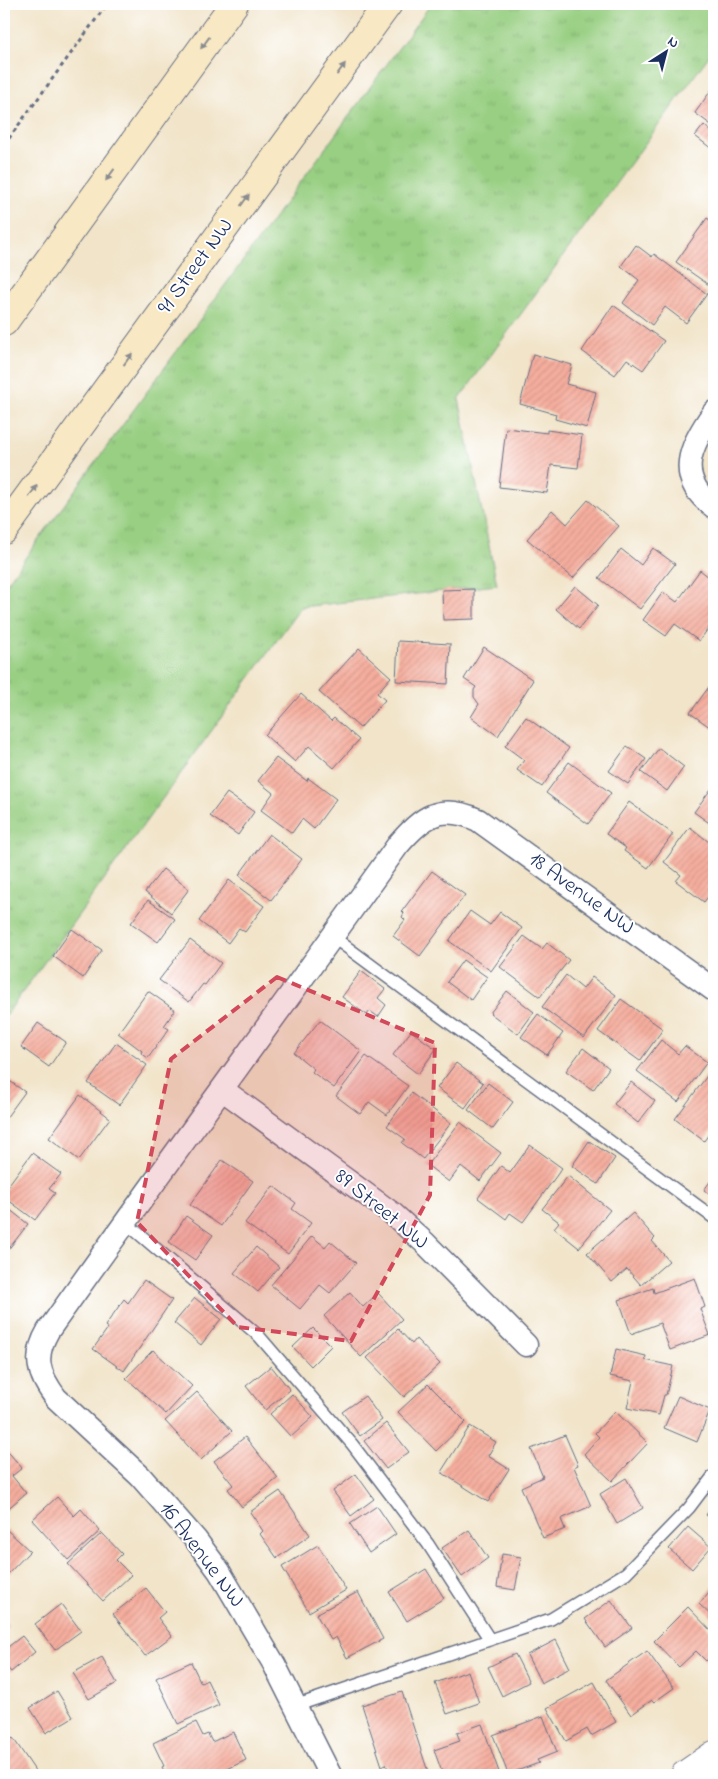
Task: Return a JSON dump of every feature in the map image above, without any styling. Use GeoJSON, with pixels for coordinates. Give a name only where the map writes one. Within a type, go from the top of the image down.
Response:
{"type":"FeatureCollection","features":[{"type":"Feature","properties":{"kind":"main road"},"geometry":{"type":"LineString","coordinates":[[4,322],[234,4]]}},
{"type":"Feature","properties":{"kind":"main road","name":"91 Street NW"},"geometry":{"type":"LineString","coordinates":[[4,530],[388,4]]}},
{"type":"Feature","properties":{"kind":"street"},"geometry":{"type":"LineString","coordinates":[[714,412],[699,432],[692,452],[689,470],[699,494],[714,507]]}},
{"type":"Feature","properties":{"kind":"street","name":"18 Avenue NW"},"geometry":{"type":"LineString","coordinates":[[333,936],[404,838],[423,821],[443,812],[452,811],[478,820],[714,990]]}},
{"type":"Feature","properties":{"kind":"street"},"geometry":{"type":"LineString","coordinates":[[125,1222],[333,936]]}},
{"type":"Feature","properties":{"kind":"street","name":"89 Street NW"},"geometry":{"type":"LineString","coordinates":[[222,1090],[393,1214],[420,1238],[526,1345]]}},
{"type":"Feature","properties":{"kind":"street","name":"16 Avenue NW"},"geometry":{"type":"LineString","coordinates":[[125,1222],[41,1343],[38,1360],[42,1374],[56,1398],[140,1476],[196,1540],[219,1572],[252,1625],[296,1706],[330,1775]]}},
{"type":"Feature","properties":{"kind":"street"},"geometry":{"type":"LineString","coordinates":[[685,1775],[714,1755]]}},
{"type":"Feature","properties":{"kind":"lane"},"geometry":{"type":"LineString","coordinates":[[333,936],[714,1218]]}},
{"type":"Feature","properties":{"kind":"lane"},"geometry":{"type":"LineString","coordinates":[[125,1222],[260,1336],[352,1444],[422,1536],[490,1640]]}},
{"type":"Feature","properties":{"kind":"lane"},"geometry":{"type":"LineString","coordinates":[[296,1706],[551,1619],[626,1573],[689,1508],[714,1475]]}},
{"type":"Feature","properties":{"kind":"path"},"geometry":{"type":"LineString","coordinates":[[4,145],[107,4]]}},
{"type":"Feature","properties":{"kind":"highlighted area"},"geometry":{"type":"Polygon","coordinates":[[[277,977],[435,1043],[430,1195],[351,1341],[238,1327],[137,1222],[171,1059],[277,977]]]}},
{"type":"Feature","properties":{"kind":"green space"},"geometry":{"type":"Polygon","coordinates":[[[431,4],[714,4],[714,49],[459,399],[497,585],[301,607],[4,1018],[4,587],[431,4]]]}},
{"type":"Feature","properties":{"kind":"building"},"geometry":{"type":"Polygon","coordinates":[[[714,86],[714,127],[695,113],[714,86]]]}},
{"type":"Feature","properties":{"kind":"building"},"geometry":{"type":"Polygon","coordinates":[[[704,125],[714,134],[714,146],[712,149],[695,136],[704,125]]]}},
{"type":"Feature","properties":{"kind":"building"},"geometry":{"type":"Polygon","coordinates":[[[707,218],[714,223],[714,278],[709,285],[676,262],[707,218]]]}},
{"type":"Feature","properties":{"kind":"building"},"geometry":{"type":"Polygon","coordinates":[[[636,245],[652,257],[654,254],[707,294],[686,323],[665,307],[652,325],[623,303],[639,280],[621,266],[636,245]]]}},
{"type":"Feature","properties":{"kind":"building"},"geometry":{"type":"Polygon","coordinates":[[[613,305],[664,341],[643,370],[627,359],[615,375],[582,351],[613,305]]]}},
{"type":"Feature","properties":{"kind":"building"},"geometry":{"type":"Polygon","coordinates":[[[533,354],[572,365],[566,384],[596,392],[587,428],[555,419],[556,414],[520,404],[533,354]]]}},
{"type":"Feature","properties":{"kind":"building"},"geometry":{"type":"Polygon","coordinates":[[[506,428],[547,433],[547,430],[582,435],[578,468],[551,465],[547,493],[499,487],[506,428]]]}},
{"type":"Feature","properties":{"kind":"building"},"geometry":{"type":"Polygon","coordinates":[[[588,500],[619,526],[573,578],[527,539],[552,510],[567,524],[588,500]]]}},
{"type":"Feature","properties":{"kind":"building"},"geometry":{"type":"Polygon","coordinates":[[[653,548],[675,564],[640,609],[599,578],[621,549],[641,565],[653,548]]]}},
{"type":"Feature","properties":{"kind":"building"},"geometry":{"type":"Polygon","coordinates":[[[700,570],[714,581],[714,621],[699,641],[675,624],[666,636],[643,620],[663,592],[677,602],[700,570]]]}},
{"type":"Feature","properties":{"kind":"building"},"geometry":{"type":"Polygon","coordinates":[[[575,586],[598,605],[579,629],[556,609],[575,586]]]}},
{"type":"Feature","properties":{"kind":"building"},"geometry":{"type":"Polygon","coordinates":[[[474,589],[474,619],[443,620],[442,590],[474,589]]]}},
{"type":"Feature","properties":{"kind":"building"},"geometry":{"type":"Polygon","coordinates":[[[398,641],[450,644],[448,684],[396,681],[398,641]]]}},
{"type":"Feature","properties":{"kind":"building"},"geometry":{"type":"Polygon","coordinates":[[[484,647],[533,680],[498,736],[471,717],[479,704],[474,697],[476,687],[464,679],[484,647]]]}},
{"type":"Feature","properties":{"kind":"building"},"geometry":{"type":"Polygon","coordinates":[[[359,648],[391,677],[377,693],[385,700],[360,728],[319,692],[359,648]]]}},
{"type":"Feature","properties":{"kind":"building"},"geometry":{"type":"Polygon","coordinates":[[[711,684],[714,686],[714,730],[690,713],[711,684]]]}},
{"type":"Feature","properties":{"kind":"building"},"geometry":{"type":"Polygon","coordinates":[[[301,694],[331,721],[334,718],[359,740],[334,768],[309,746],[295,762],[265,735],[301,694]]]}},
{"type":"Feature","properties":{"kind":"building"},"geometry":{"type":"Polygon","coordinates":[[[526,717],[569,748],[542,787],[517,770],[524,760],[505,746],[526,717]]]}},
{"type":"Feature","properties":{"kind":"building"},"geometry":{"type":"Polygon","coordinates":[[[627,746],[646,759],[628,784],[609,771],[627,746]]]}},
{"type":"Feature","properties":{"kind":"building"},"geometry":{"type":"Polygon","coordinates":[[[659,748],[684,767],[667,791],[641,772],[659,748]]]}},
{"type":"Feature","properties":{"kind":"building"},"geometry":{"type":"Polygon","coordinates":[[[276,758],[307,781],[308,778],[336,799],[314,829],[302,819],[292,833],[261,810],[273,793],[258,781],[276,758]]]}},
{"type":"Feature","properties":{"kind":"building"},"geometry":{"type":"Polygon","coordinates":[[[569,762],[611,793],[588,824],[546,793],[569,762]]]}},
{"type":"Feature","properties":{"kind":"building"},"geometry":{"type":"Polygon","coordinates":[[[714,785],[714,821],[712,825],[694,812],[714,785]]]}},
{"type":"Feature","properties":{"kind":"building"},"geometry":{"type":"Polygon","coordinates":[[[227,793],[254,812],[238,835],[210,816],[227,793]]]}},
{"type":"Feature","properties":{"kind":"building"},"geometry":{"type":"Polygon","coordinates":[[[629,802],[673,834],[648,868],[624,851],[626,848],[606,834],[629,802]]]}},
{"type":"Feature","properties":{"kind":"building"},"geometry":{"type":"Polygon","coordinates":[[[690,827],[714,846],[714,889],[704,902],[676,881],[681,875],[664,862],[690,827]]]}},
{"type":"Feature","properties":{"kind":"building"},"geometry":{"type":"Polygon","coordinates":[[[269,834],[302,859],[271,900],[239,875],[269,834]]]}},
{"type":"Feature","properties":{"kind":"building"},"geometry":{"type":"Polygon","coordinates":[[[163,869],[189,889],[171,913],[145,892],[163,869]]]}},
{"type":"Feature","properties":{"kind":"building"},"geometry":{"type":"Polygon","coordinates":[[[432,871],[465,895],[420,956],[393,936],[405,920],[402,917],[404,913],[402,911],[432,871]]]}},
{"type":"Feature","properties":{"kind":"building"},"geometry":{"type":"Polygon","coordinates":[[[229,880],[264,906],[245,932],[239,928],[228,943],[199,921],[229,880]]]}},
{"type":"Feature","properties":{"kind":"building"},"geometry":{"type":"Polygon","coordinates":[[[148,900],[175,919],[158,942],[131,923],[148,900]]]}},
{"type":"Feature","properties":{"kind":"building"},"geometry":{"type":"Polygon","coordinates":[[[470,911],[490,925],[500,912],[522,928],[491,971],[449,941],[470,911]]]}},
{"type":"Feature","properties":{"kind":"building"},"geometry":{"type":"Polygon","coordinates":[[[72,929],[102,950],[83,978],[53,956],[72,929]]]}},
{"type":"Feature","properties":{"kind":"building"},"geometry":{"type":"Polygon","coordinates":[[[524,936],[542,949],[547,943],[569,960],[540,997],[500,967],[524,936]]]}},
{"type":"Feature","properties":{"kind":"building"},"geometry":{"type":"Polygon","coordinates":[[[190,940],[221,963],[205,985],[203,984],[189,1002],[159,980],[190,940]]]}},
{"type":"Feature","properties":{"kind":"building"},"geometry":{"type":"Polygon","coordinates":[[[463,960],[487,977],[471,1000],[447,982],[463,960]]]}},
{"type":"Feature","properties":{"kind":"building"},"geometry":{"type":"Polygon","coordinates":[[[361,971],[385,989],[378,998],[386,1005],[378,1017],[370,1011],[367,1015],[342,997],[361,971]]]}},
{"type":"Feature","properties":{"kind":"building"},"geometry":{"type":"Polygon","coordinates":[[[566,975],[583,989],[592,977],[616,995],[584,1038],[542,1007],[566,975]]]}},
{"type":"Feature","properties":{"kind":"building"},"geometry":{"type":"Polygon","coordinates":[[[148,991],[175,1010],[164,1026],[169,1029],[148,1058],[141,1053],[142,1051],[118,1033],[148,991]]]}},
{"type":"Feature","properties":{"kind":"building"},"geometry":{"type":"Polygon","coordinates":[[[507,991],[534,1012],[518,1034],[490,1013],[507,991]]]}},
{"type":"Feature","properties":{"kind":"building"},"geometry":{"type":"Polygon","coordinates":[[[621,999],[663,1029],[640,1061],[598,1031],[621,999]]]}},
{"type":"Feature","properties":{"kind":"building"},"geometry":{"type":"Polygon","coordinates":[[[538,1014],[563,1033],[547,1055],[521,1037],[538,1014]]]}},
{"type":"Feature","properties":{"kind":"building"},"geometry":{"type":"Polygon","coordinates":[[[320,1020],[361,1051],[334,1088],[312,1072],[314,1069],[294,1053],[320,1020]]]}},
{"type":"Feature","properties":{"kind":"building"},"geometry":{"type":"Polygon","coordinates":[[[38,1023],[66,1042],[49,1067],[21,1047],[38,1023]]]}},
{"type":"Feature","properties":{"kind":"building"},"geometry":{"type":"Polygon","coordinates":[[[411,1031],[436,1049],[418,1074],[393,1055],[411,1031]]]}},
{"type":"Feature","properties":{"kind":"building"},"geometry":{"type":"Polygon","coordinates":[[[661,1040],[678,1054],[685,1046],[707,1062],[678,1102],[637,1071],[661,1040]]]}},
{"type":"Feature","properties":{"kind":"building"},"geometry":{"type":"Polygon","coordinates":[[[116,1043],[147,1065],[119,1105],[88,1083],[116,1043]]]}},
{"type":"Feature","properties":{"kind":"building"},"geometry":{"type":"Polygon","coordinates":[[[583,1048],[609,1068],[593,1090],[566,1071],[583,1048]]]}},
{"type":"Feature","properties":{"kind":"building"},"geometry":{"type":"Polygon","coordinates":[[[366,1056],[408,1086],[387,1115],[369,1102],[360,1114],[336,1096],[366,1056]]]}},
{"type":"Feature","properties":{"kind":"building"},"geometry":{"type":"Polygon","coordinates":[[[456,1063],[483,1083],[465,1108],[437,1088],[456,1063]]]}},
{"type":"Feature","properties":{"kind":"building"},"geometry":{"type":"Polygon","coordinates":[[[710,1072],[714,1075],[714,1127],[704,1141],[675,1119],[710,1072]]]}},
{"type":"Feature","properties":{"kind":"building"},"geometry":{"type":"Polygon","coordinates":[[[4,1077],[25,1092],[6,1118],[4,1117],[4,1077]]]}},
{"type":"Feature","properties":{"kind":"building"},"geometry":{"type":"Polygon","coordinates":[[[631,1082],[655,1101],[638,1123],[614,1104],[631,1082]]]}},
{"type":"Feature","properties":{"kind":"building"},"geometry":{"type":"Polygon","coordinates":[[[488,1083],[513,1102],[493,1129],[468,1110],[488,1083]]]}},
{"type":"Feature","properties":{"kind":"building"},"geometry":{"type":"Polygon","coordinates":[[[411,1093],[451,1123],[423,1159],[402,1143],[405,1139],[387,1126],[411,1093]]]}},
{"type":"Feature","properties":{"kind":"building"},"geometry":{"type":"Polygon","coordinates":[[[80,1095],[110,1118],[79,1160],[49,1138],[80,1095]]]}},
{"type":"Feature","properties":{"kind":"building"},"geometry":{"type":"Polygon","coordinates":[[[460,1122],[501,1153],[480,1181],[461,1166],[449,1182],[427,1165],[460,1122]]]}},
{"type":"Feature","properties":{"kind":"building"},"geometry":{"type":"Polygon","coordinates":[[[589,1141],[615,1158],[598,1184],[572,1166],[589,1141]]]}},
{"type":"Feature","properties":{"kind":"building"},"geometry":{"type":"Polygon","coordinates":[[[530,1145],[562,1168],[523,1222],[510,1213],[506,1219],[478,1198],[501,1166],[510,1173],[530,1145]]]}},
{"type":"Feature","properties":{"kind":"building"},"geometry":{"type":"Polygon","coordinates":[[[32,1153],[61,1174],[49,1189],[55,1193],[35,1220],[4,1197],[4,1191],[32,1153]]]}},
{"type":"Feature","properties":{"kind":"building"},"geometry":{"type":"Polygon","coordinates":[[[222,1160],[253,1181],[221,1226],[190,1205],[222,1160]]]}},
{"type":"Feature","properties":{"kind":"building"},"geometry":{"type":"Polygon","coordinates":[[[568,1176],[610,1210],[579,1248],[554,1228],[559,1222],[542,1209],[568,1176]]]}},
{"type":"Feature","properties":{"kind":"building"},"geometry":{"type":"Polygon","coordinates":[[[714,1176],[714,1198],[704,1190],[714,1176]]]}},
{"type":"Feature","properties":{"kind":"building"},"geometry":{"type":"Polygon","coordinates":[[[273,1186],[296,1203],[292,1209],[311,1223],[288,1254],[245,1223],[273,1186]]]}},
{"type":"Feature","properties":{"kind":"building"},"geometry":{"type":"Polygon","coordinates":[[[4,1205],[28,1224],[4,1255],[4,1205]]]}},
{"type":"Feature","properties":{"kind":"building"},"geometry":{"type":"Polygon","coordinates":[[[633,1213],[655,1238],[652,1241],[669,1261],[641,1285],[627,1269],[612,1282],[587,1253],[633,1213]]]}},
{"type":"Feature","properties":{"kind":"building"},"geometry":{"type":"Polygon","coordinates":[[[186,1216],[213,1235],[195,1260],[169,1242],[186,1216]]]}},
{"type":"Feature","properties":{"kind":"building"},"geometry":{"type":"Polygon","coordinates":[[[312,1236],[325,1247],[330,1241],[356,1263],[330,1293],[320,1285],[300,1309],[271,1285],[312,1236]]]}},
{"type":"Feature","properties":{"kind":"building"},"geometry":{"type":"Polygon","coordinates":[[[256,1247],[279,1267],[258,1292],[234,1273],[256,1247]]]}},
{"type":"Feature","properties":{"kind":"building"},"geometry":{"type":"Polygon","coordinates":[[[695,1278],[705,1307],[700,1309],[710,1335],[670,1350],[660,1323],[631,1334],[619,1300],[653,1288],[654,1293],[695,1278]]]}},
{"type":"Feature","properties":{"kind":"building"},"geometry":{"type":"Polygon","coordinates":[[[144,1280],[172,1300],[124,1371],[93,1349],[108,1328],[105,1326],[124,1299],[128,1303],[144,1280]]]}},
{"type":"Feature","properties":{"kind":"building"},"geometry":{"type":"Polygon","coordinates":[[[350,1292],[363,1307],[378,1293],[402,1319],[361,1357],[324,1316],[350,1292]]]}},
{"type":"Feature","properties":{"kind":"building"},"geometry":{"type":"Polygon","coordinates":[[[195,1298],[221,1319],[201,1345],[174,1323],[195,1298]]]}},
{"type":"Feature","properties":{"kind":"building"},"geometry":{"type":"Polygon","coordinates":[[[313,1328],[331,1346],[311,1366],[293,1347],[313,1328]]]}},
{"type":"Feature","properties":{"kind":"building"},"geometry":{"type":"Polygon","coordinates":[[[398,1329],[412,1344],[416,1339],[440,1364],[404,1397],[367,1358],[398,1329]]]}},
{"type":"Feature","properties":{"kind":"building"},"geometry":{"type":"Polygon","coordinates":[[[616,1349],[646,1356],[645,1360],[673,1366],[659,1415],[627,1408],[633,1381],[610,1376],[616,1349]]]}},
{"type":"Feature","properties":{"kind":"building"},"geometry":{"type":"Polygon","coordinates":[[[153,1350],[192,1386],[166,1414],[126,1378],[153,1350]]]}},
{"type":"Feature","properties":{"kind":"building"},"geometry":{"type":"Polygon","coordinates":[[[271,1366],[290,1390],[265,1410],[246,1386],[271,1366]]]}},
{"type":"Feature","properties":{"kind":"building"},"geometry":{"type":"Polygon","coordinates":[[[428,1384],[466,1422],[436,1451],[398,1412],[428,1384]]]}},
{"type":"Feature","properties":{"kind":"building"},"geometry":{"type":"Polygon","coordinates":[[[197,1392],[232,1431],[201,1460],[165,1421],[197,1392]]]}},
{"type":"Feature","properties":{"kind":"building"},"geometry":{"type":"Polygon","coordinates":[[[292,1394],[313,1417],[291,1437],[270,1414],[292,1394]]]}},
{"type":"Feature","properties":{"kind":"building"},"geometry":{"type":"Polygon","coordinates":[[[365,1396],[382,1420],[360,1436],[342,1412],[365,1396]]]}},
{"type":"Feature","properties":{"kind":"building"},"geometry":{"type":"Polygon","coordinates":[[[678,1396],[710,1410],[697,1442],[664,1428],[678,1396]]]}},
{"type":"Feature","properties":{"kind":"building"},"geometry":{"type":"Polygon","coordinates":[[[615,1411],[648,1443],[612,1481],[584,1454],[599,1437],[595,1433],[615,1411]]]}},
{"type":"Feature","properties":{"kind":"building"},"geometry":{"type":"Polygon","coordinates":[[[386,1423],[409,1452],[386,1469],[364,1441],[386,1423]]]}},
{"type":"Feature","properties":{"kind":"building"},"geometry":{"type":"Polygon","coordinates":[[[470,1426],[496,1442],[488,1456],[509,1469],[488,1502],[441,1472],[470,1426]]]}},
{"type":"Feature","properties":{"kind":"building"},"geometry":{"type":"Polygon","coordinates":[[[565,1435],[578,1465],[574,1467],[591,1506],[561,1519],[565,1529],[543,1538],[521,1487],[543,1477],[531,1449],[565,1435]]]}},
{"type":"Feature","properties":{"kind":"building"},"geometry":{"type":"Polygon","coordinates":[[[245,1437],[278,1478],[242,1507],[228,1489],[233,1485],[214,1461],[245,1437]]]}},
{"type":"Feature","properties":{"kind":"building"},"geometry":{"type":"Polygon","coordinates":[[[4,1447],[22,1468],[12,1476],[26,1493],[4,1512],[4,1447]]]}},
{"type":"Feature","properties":{"kind":"building"},"geometry":{"type":"Polygon","coordinates":[[[356,1474],[374,1499],[351,1516],[333,1491],[356,1474]]]}},
{"type":"Feature","properties":{"kind":"building"},"geometry":{"type":"Polygon","coordinates":[[[626,1478],[643,1508],[617,1524],[600,1494],[626,1478]]]}},
{"type":"Feature","properties":{"kind":"building"},"geometry":{"type":"Polygon","coordinates":[[[280,1491],[310,1535],[277,1558],[260,1534],[263,1531],[250,1512],[280,1491]]]}},
{"type":"Feature","properties":{"kind":"building"},"geometry":{"type":"Polygon","coordinates":[[[57,1497],[74,1516],[81,1509],[100,1531],[68,1560],[32,1520],[57,1497]]]}},
{"type":"Feature","properties":{"kind":"building"},"geometry":{"type":"Polygon","coordinates":[[[714,1503],[714,1520],[706,1515],[714,1503]]]}},
{"type":"Feature","properties":{"kind":"building"},"geometry":{"type":"Polygon","coordinates":[[[377,1506],[396,1534],[369,1553],[350,1524],[377,1506]]]}},
{"type":"Feature","properties":{"kind":"building"},"geometry":{"type":"Polygon","coordinates":[[[688,1527],[711,1547],[692,1569],[669,1549],[688,1527]]]}},
{"type":"Feature","properties":{"kind":"building"},"geometry":{"type":"Polygon","coordinates":[[[7,1530],[30,1551],[7,1575],[4,1572],[4,1534],[7,1530]]]}},
{"type":"Feature","properties":{"kind":"building"},"geometry":{"type":"Polygon","coordinates":[[[469,1530],[488,1558],[462,1577],[442,1548],[469,1530]]]}},
{"type":"Feature","properties":{"kind":"building"},"geometry":{"type":"Polygon","coordinates":[[[102,1533],[122,1554],[116,1560],[131,1575],[103,1601],[68,1564],[102,1533]]]}},
{"type":"Feature","properties":{"kind":"building"},"geometry":{"type":"Polygon","coordinates":[[[318,1545],[346,1590],[309,1612],[282,1567],[318,1545]]]}},
{"type":"Feature","properties":{"kind":"building"},"geometry":{"type":"Polygon","coordinates":[[[502,1554],[521,1557],[515,1590],[497,1587],[502,1554]]]}},
{"type":"Feature","properties":{"kind":"building"},"geometry":{"type":"Polygon","coordinates":[[[426,1569],[444,1598],[407,1621],[389,1592],[426,1569]]]}},
{"type":"Feature","properties":{"kind":"building"},"geometry":{"type":"Polygon","coordinates":[[[714,1586],[714,1618],[699,1604],[714,1586]]]}},
{"type":"Feature","properties":{"kind":"building"},"geometry":{"type":"Polygon","coordinates":[[[146,1588],[165,1612],[158,1618],[172,1636],[145,1656],[113,1614],[146,1588]]]}},
{"type":"Feature","properties":{"kind":"building"},"geometry":{"type":"Polygon","coordinates":[[[358,1592],[383,1639],[347,1658],[336,1637],[331,1640],[316,1614],[358,1592]]]}},
{"type":"Feature","properties":{"kind":"building"},"geometry":{"type":"Polygon","coordinates":[[[611,1600],[632,1628],[605,1647],[585,1619],[611,1600]]]}},
{"type":"Feature","properties":{"kind":"building"},"geometry":{"type":"Polygon","coordinates":[[[61,1604],[81,1631],[55,1650],[35,1624],[61,1604]]]}},
{"type":"Feature","properties":{"kind":"building"},"geometry":{"type":"Polygon","coordinates":[[[688,1607],[714,1634],[714,1653],[706,1661],[696,1651],[679,1667],[654,1641],[688,1607]]]}},
{"type":"Feature","properties":{"kind":"building"},"geometry":{"type":"Polygon","coordinates":[[[4,1621],[9,1626],[4,1631],[4,1621]]]}},
{"type":"Feature","properties":{"kind":"building"},"geometry":{"type":"Polygon","coordinates":[[[22,1636],[35,1652],[11,1672],[4,1664],[4,1650],[22,1636]]]}},
{"type":"Feature","properties":{"kind":"building"},"geometry":{"type":"Polygon","coordinates":[[[556,1640],[570,1668],[541,1683],[527,1655],[556,1640]]]}},
{"type":"Feature","properties":{"kind":"building"},"geometry":{"type":"Polygon","coordinates":[[[647,1651],[674,1688],[654,1702],[652,1700],[631,1715],[606,1680],[647,1651]]]}},
{"type":"Feature","properties":{"kind":"building"},"geometry":{"type":"Polygon","coordinates":[[[515,1654],[529,1682],[502,1696],[488,1667],[515,1654]]]}},
{"type":"Feature","properties":{"kind":"building"},"geometry":{"type":"Polygon","coordinates":[[[102,1657],[117,1683],[89,1699],[73,1673],[102,1657]]]}},
{"type":"Feature","properties":{"kind":"building"},"geometry":{"type":"Polygon","coordinates":[[[191,1662],[201,1683],[207,1680],[219,1705],[178,1724],[156,1678],[191,1662]]]}},
{"type":"Feature","properties":{"kind":"building"},"geometry":{"type":"Polygon","coordinates":[[[468,1671],[479,1703],[447,1714],[435,1683],[468,1671]]]}},
{"type":"Feature","properties":{"kind":"building"},"geometry":{"type":"Polygon","coordinates":[[[594,1682],[616,1722],[591,1736],[587,1729],[566,1741],[547,1708],[594,1682]]]}},
{"type":"Feature","properties":{"kind":"building"},"geometry":{"type":"Polygon","coordinates":[[[57,1691],[73,1717],[46,1733],[30,1708],[57,1691]]]}},
{"type":"Feature","properties":{"kind":"building"},"geometry":{"type":"Polygon","coordinates":[[[402,1692],[429,1775],[390,1775],[386,1764],[382,1766],[362,1705],[402,1692]]]}},
{"type":"Feature","properties":{"kind":"building"},"geometry":{"type":"Polygon","coordinates":[[[543,1716],[557,1752],[537,1760],[539,1763],[508,1774],[493,1735],[543,1716]]]}},
{"type":"Feature","properties":{"kind":"building"},"geometry":{"type":"Polygon","coordinates":[[[196,1722],[203,1736],[208,1734],[212,1742],[233,1732],[246,1760],[215,1775],[166,1775],[162,1767],[164,1766],[153,1743],[196,1722]]]}},
{"type":"Feature","properties":{"kind":"building"},"geometry":{"type":"Polygon","coordinates":[[[482,1724],[499,1772],[491,1775],[443,1775],[434,1750],[460,1741],[457,1733],[482,1724]]]}},
{"type":"Feature","properties":{"kind":"building"},"geometry":{"type":"Polygon","coordinates":[[[13,1738],[38,1775],[4,1775],[4,1744],[13,1738]]]}}]}
